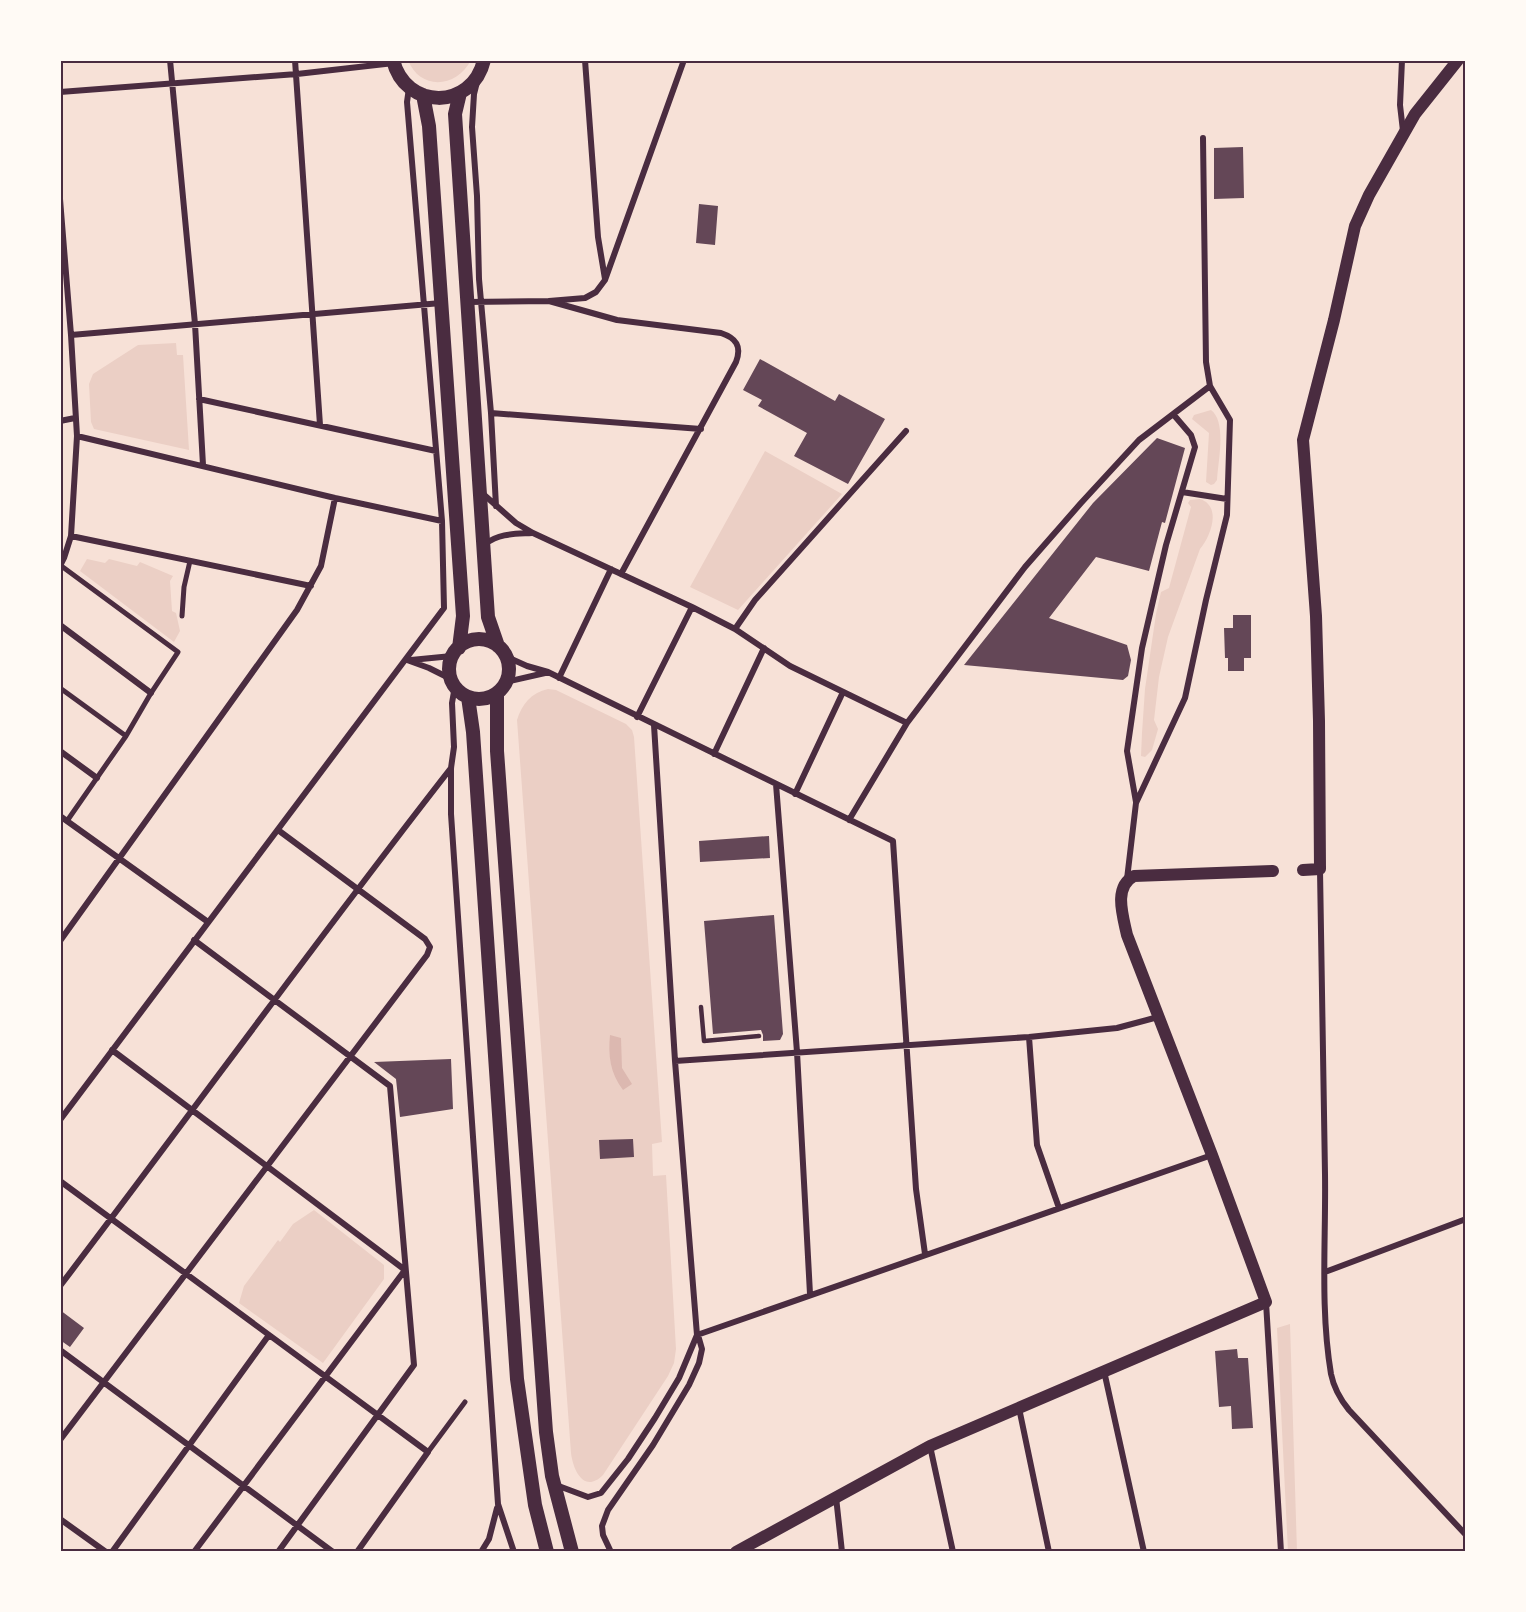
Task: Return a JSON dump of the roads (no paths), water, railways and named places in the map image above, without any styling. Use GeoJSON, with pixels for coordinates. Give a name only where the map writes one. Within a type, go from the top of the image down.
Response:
{"type":"FeatureCollection","features":[{"type":"Feature","properties":{"kind":"main road"},"geometry":{"type":"LineString","coordinates":[[1303,870],[1320,869],[1316,616],[1303,440],[1332,331],[1355,226],[1369,195],[1415,114],[1458,60]]}},
{"type":"Feature","properties":{"kind":"main road"},"geometry":{"type":"LineString","coordinates":[[393,61],[399,76],[409,87],[423,95],[442,98],[460,93],[474,81],[482,67]]}},
{"type":"Feature","properties":{"kind":"main road"},"geometry":{"type":"LineString","coordinates":[[423,95],[429,126],[463,616],[450,672],[453,683],[468,697],[483,699],[497,693],[506,682],[509,665],[507,657],[498,646],[488,617],[455,114],[460,93]]}},
{"type":"Feature","properties":{"kind":"main road"},"geometry":{"type":"LineString","coordinates":[[455,652],[465,643],[482,639],[498,646]]}},
{"type":"Feature","properties":{"kind":"main road"},"geometry":{"type":"LineString","coordinates":[[497,693],[496,738],[546,1432],[554,1485],[573,1552]]}},
{"type":"Feature","properties":{"kind":"main road"},"geometry":{"type":"LineString","coordinates":[[468,697],[517,1379],[535,1505],[547,1552]]}},
{"type":"Feature","properties":{"kind":"main road"},"geometry":{"type":"LineString","coordinates":[[736,1552],[930,1446],[1266,1302],[1127,935],[1121,904],[1122,890],[1126,880],[1134,876],[1273,871]]}},
{"type":"Feature","properties":{"kind":"street"},"geometry":{"type":"LineString","coordinates":[[170,60],[195,324],[203,465]]}},
{"type":"Feature","properties":{"kind":"street"},"geometry":{"type":"LineString","coordinates":[[295,60],[320,425]]}},
{"type":"Feature","properties":{"kind":"street"},"geometry":{"type":"LineString","coordinates":[[585,60],[598,237],[605,280]]}},
{"type":"Feature","properties":{"kind":"street"},"geometry":{"type":"LineString","coordinates":[[467,302],[549,301],[585,298],[596,292],[605,280],[684,60]]}},
{"type":"Feature","properties":{"kind":"street"},"geometry":{"type":"LineString","coordinates":[[1402,60],[1400,105],[1403,135]]}},
{"type":"Feature","properties":{"kind":"street"},"geometry":{"type":"LineString","coordinates":[[60,92],[297,74],[393,61]]}},
{"type":"Feature","properties":{"kind":"street"},"geometry":{"type":"LineString","coordinates":[[482,67],[474,94],[472,127],[496,506]]}},
{"type":"Feature","properties":{"kind":"street"},"geometry":{"type":"LineString","coordinates":[[60,1120],[444,608],[442,521],[407,102],[409,87]]}},
{"type":"Feature","properties":{"kind":"street"},"geometry":{"type":"LineString","coordinates":[[1136,803],[1185,698],[1227,515],[1230,420],[1210,386],[1206,362],[1203,138]]}},
{"type":"Feature","properties":{"kind":"street"},"geometry":{"type":"LineString","coordinates":[[60,199],[62,271],[71,335],[77,436],[70,536],[60,566],[178,652],[126,736],[67,821]]}},
{"type":"Feature","properties":{"kind":"street"},"geometry":{"type":"LineString","coordinates":[[549,301],[617,320],[721,333],[730,336],[738,344],[739,355],[736,362],[621,574]]}},
{"type":"Feature","properties":{"kind":"street"},"geometry":{"type":"LineString","coordinates":[[71,335],[313,312],[441,303]]}},
{"type":"Feature","properties":{"kind":"street"},"geometry":{"type":"LineString","coordinates":[[849,820],[908,723],[1032,559],[1138,440],[1210,386]]}},
{"type":"Feature","properties":{"kind":"street"},"geometry":{"type":"LineString","coordinates":[[199,399],[436,451]]}},
{"type":"Feature","properties":{"kind":"street"},"geometry":{"type":"LineString","coordinates":[[491,413],[701,429]]}},
{"type":"Feature","properties":{"kind":"street"},"geometry":{"type":"LineString","coordinates":[[1126,880],[1136,803],[1127,751],[1142,648],[1166,544],[1195,447],[1191,435],[1173,414]]}},
{"type":"Feature","properties":{"kind":"street"},"geometry":{"type":"LineString","coordinates":[[60,421],[75,418]]}},
{"type":"Feature","properties":{"kind":"street"},"geometry":{"type":"LineString","coordinates":[[735,629],[762,592],[906,430]]}},
{"type":"Feature","properties":{"kind":"street"},"geometry":{"type":"LineString","coordinates":[[77,436],[335,498],[442,521]]}},
{"type":"Feature","properties":{"kind":"street"},"geometry":{"type":"LineString","coordinates":[[479,491],[516,523],[533,534],[692,607],[735,629],[790,666],[908,723]]}},
{"type":"Feature","properties":{"kind":"street"},"geometry":{"type":"LineString","coordinates":[[1182,492],[1227,499]]}},
{"type":"Feature","properties":{"kind":"street"},"geometry":{"type":"LineString","coordinates":[[60,941],[297,610],[321,566],[335,498]]}},
{"type":"Feature","properties":{"kind":"street"},"geometry":{"type":"LineString","coordinates":[[483,545],[507,534],[533,534]]}},
{"type":"Feature","properties":{"kind":"street"},"geometry":{"type":"LineString","coordinates":[[70,536],[311,586]]}},
{"type":"Feature","properties":{"kind":"street"},"geometry":{"type":"LineString","coordinates":[[182,616],[184,587],[190,561]]}},
{"type":"Feature","properties":{"kind":"street"},"geometry":{"type":"LineString","coordinates":[[559,678],[611,569]]}},
{"type":"Feature","properties":{"kind":"street"},"geometry":{"type":"LineString","coordinates":[[637,717],[692,607]]}},
{"type":"Feature","properties":{"kind":"street"},"geometry":{"type":"LineString","coordinates":[[60,626],[151,693]]}},
{"type":"Feature","properties":{"kind":"street"},"geometry":{"type":"LineString","coordinates":[[714,754],[764,648]]}},
{"type":"Feature","properties":{"kind":"street"},"geometry":{"type":"LineString","coordinates":[[407,660],[455,652]]}},
{"type":"Feature","properties":{"kind":"street"},"geometry":{"type":"LineString","coordinates":[[507,657],[548,672],[893,841],[916,1189],[925,1254]]}},
{"type":"Feature","properties":{"kind":"street"},"geometry":{"type":"LineString","coordinates":[[407,660],[429,668],[453,683],[454,747],[451,768],[451,814],[498,1504],[495,1523],[481,1552]]}},
{"type":"Feature","properties":{"kind":"street"},"geometry":{"type":"LineString","coordinates":[[506,682],[548,672]]}},
{"type":"Feature","properties":{"kind":"street"},"geometry":{"type":"LineString","coordinates":[[60,688],[126,736]]}},
{"type":"Feature","properties":{"kind":"street"},"geometry":{"type":"LineString","coordinates":[[795,794],[843,692]]}},
{"type":"Feature","properties":{"kind":"street"},"geometry":{"type":"LineString","coordinates":[[611,1552],[603,1535],[602,1526],[608,1510],[653,1445],[689,1385],[699,1363],[702,1349],[698,1335],[675,1061],[654,725]]}},
{"type":"Feature","properties":{"kind":"street"},"geometry":{"type":"LineString","coordinates":[[60,751],[97,778]]}},
{"type":"Feature","properties":{"kind":"street"},"geometry":{"type":"LineString","coordinates":[[60,1286],[358,888],[451,768]]}},
{"type":"Feature","properties":{"kind":"street"},"geometry":{"type":"LineString","coordinates":[[776,784],[797,1052],[810,1294]]}},
{"type":"Feature","properties":{"kind":"street"},"geometry":{"type":"LineString","coordinates":[[60,816],[208,922]]}},
{"type":"Feature","properties":{"kind":"street"},"geometry":{"type":"LineString","coordinates":[[60,1440],[427,955],[430,947],[425,939],[278,830]]}},
{"type":"Feature","properties":{"kind":"street"},"geometry":{"type":"LineString","coordinates":[[1320,869],[1325,1325],[1331,1376],[1337,1395],[1349,1410],[1466,1535]]}},
{"type":"Feature","properties":{"kind":"street"},"geometry":{"type":"LineString","coordinates":[[194,940],[390,1086],[414,1365],[278,1552]]}},
{"type":"Feature","properties":{"kind":"street"},"geometry":{"type":"LineString","coordinates":[[675,1061],[1029,1037],[1117,1028],[1158,1017]]}},
{"type":"Feature","properties":{"kind":"street"},"geometry":{"type":"LineString","coordinates":[[1029,1037],[1037,1145],[1059,1208]]}},
{"type":"Feature","properties":{"kind":"street"},"geometry":{"type":"LineString","coordinates":[[112,1050],[405,1270]]}},
{"type":"Feature","properties":{"kind":"street"},"geometry":{"type":"LineString","coordinates":[[554,1485],[588,1497],[601,1493],[628,1459],[655,1418],[679,1378],[698,1335],[1212,1155]]}},
{"type":"Feature","properties":{"kind":"street"},"geometry":{"type":"LineString","coordinates":[[60,1180],[428,1452]]}},
{"type":"Feature","properties":{"kind":"street"},"geometry":{"type":"LineString","coordinates":[[1325,1272],[1466,1219]]}},
{"type":"Feature","properties":{"kind":"street"},"geometry":{"type":"LineString","coordinates":[[194,1552],[405,1270]]}},
{"type":"Feature","properties":{"kind":"street"},"geometry":{"type":"LineString","coordinates":[[1266,1302],[1281,1552]]}},
{"type":"Feature","properties":{"kind":"street"},"geometry":{"type":"LineString","coordinates":[[112,1552],[269,1335]]}},
{"type":"Feature","properties":{"kind":"street"},"geometry":{"type":"LineString","coordinates":[[60,1350],[333,1552]]}},
{"type":"Feature","properties":{"kind":"street"},"geometry":{"type":"LineString","coordinates":[[1104,1370],[1143,1552]]}},
{"type":"Feature","properties":{"kind":"street"},"geometry":{"type":"LineString","coordinates":[[357,1552],[465,1402]]}},
{"type":"Feature","properties":{"kind":"street"},"geometry":{"type":"LineString","coordinates":[[1018,1408],[1049,1552]]}},
{"type":"Feature","properties":{"kind":"street"},"geometry":{"type":"LineString","coordinates":[[930,1446],[953,1552]]}},
{"type":"Feature","properties":{"kind":"street"},"geometry":{"type":"LineString","coordinates":[[836,1497],[842,1552]]}},
{"type":"Feature","properties":{"kind":"street"},"geometry":{"type":"LineString","coordinates":[[498,1504],[513,1552]]}},
{"type":"Feature","properties":{"kind":"street"},"geometry":{"type":"LineString","coordinates":[[60,1519],[106,1552]]}},
{"type":"Feature","properties":{"kind":"lane"},"geometry":{"type":"LineString","coordinates":[[701,1007],[704,1041],[759,1036]]}}]}
